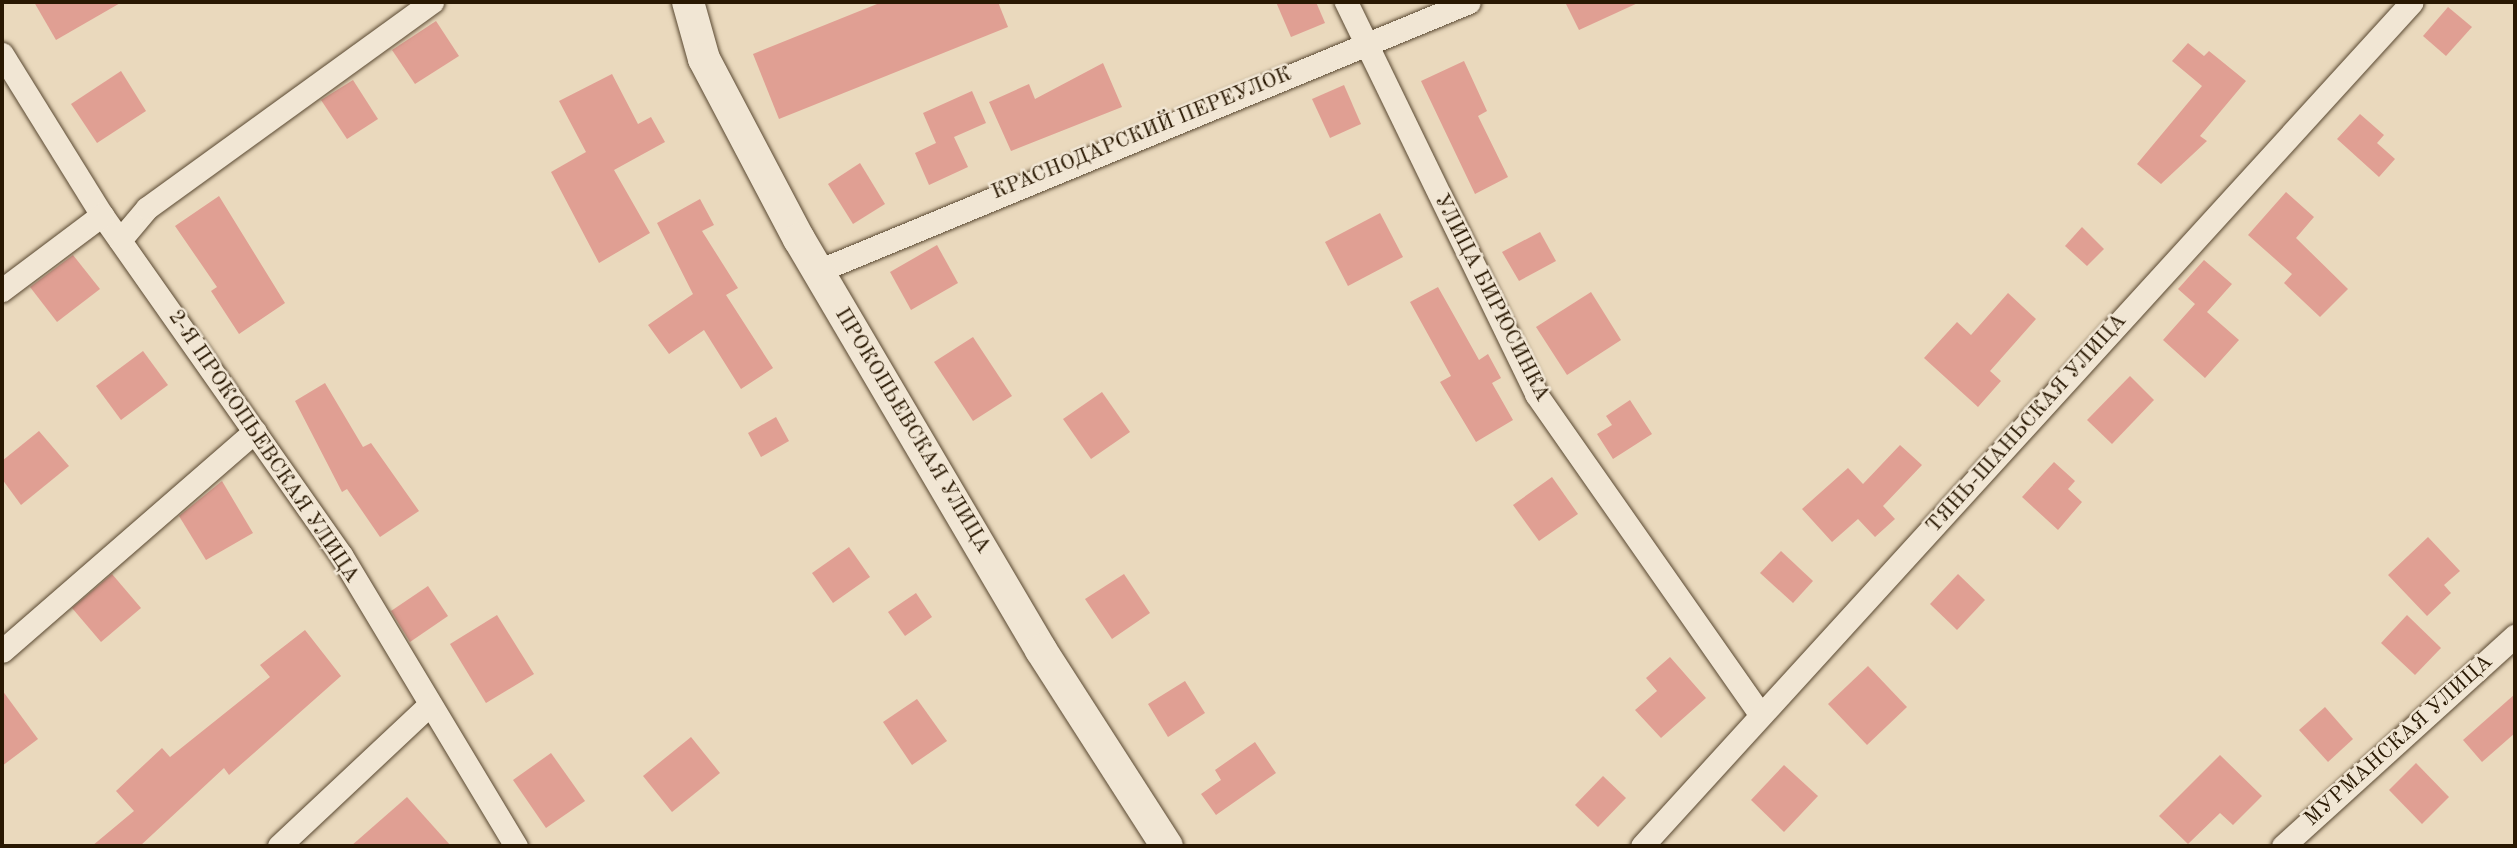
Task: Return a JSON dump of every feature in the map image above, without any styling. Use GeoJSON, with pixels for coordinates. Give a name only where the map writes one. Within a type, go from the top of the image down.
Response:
{"type":"FeatureCollection","features":[{"type":"Feature","properties":{"kind":"main road","name":"ПРОКОПЬЕВСКАЯ УЛИЦА"},"geometry":{"type":"LineString","coordinates":[[688,2],[704,59],[818,271],[1041,650],[1167,846]]}},
{"type":"Feature","properties":{"kind":"street"},"geometry":{"type":"LineString","coordinates":[[120,240],[147,208],[432,2]]}},
{"type":"Feature","properties":{"kind":"street","name":"УЛИЦА БИРЮСИНКА"},"geometry":{"type":"LineString","coordinates":[[1346,2],[1364,44],[1536,394],[1762,715]]}},
{"type":"Feature","properties":{"kind":"street","name":"КРАСНОДАРСКИЙ ПЕРЕУЛОК"},"geometry":{"type":"LineString","coordinates":[[818,271],[1469,2]]}},
{"type":"Feature","properties":{"kind":"street","name":"ТЯНЬ-ШАНЬСКАЯ УЛИЦА"},"geometry":{"type":"LineString","coordinates":[[1642,846],[2412,2]]}},
{"type":"Feature","properties":{"kind":"street","name":"2-Я ПРОКОПЬЕВСКАЯ УЛИЦА"},"geometry":{"type":"LineString","coordinates":[[2,54],[102,215],[255,431],[430,704],[516,846]]}},
{"type":"Feature","properties":{"kind":"street"},"geometry":{"type":"LineString","coordinates":[[2,290],[102,215]]}},
{"type":"Feature","properties":{"kind":"street"},"geometry":{"type":"LineString","coordinates":[[2,651],[255,431]]}},
{"type":"Feature","properties":{"kind":"street","name":"МУРМАНСКАЯ УЛИЦА"},"geometry":{"type":"LineString","coordinates":[[2283,846],[2515,636]]}},
{"type":"Feature","properties":{"kind":"street"},"geometry":{"type":"LineString","coordinates":[[279,846],[430,704]]}},
{"type":"Feature","properties":{"kind":"building"},"geometry":{"type":"Polygon","coordinates":[[[34,2],[122,2],[56,40],[34,2]]]}},
{"type":"Feature","properties":{"kind":"building"},"geometry":{"type":"Polygon","coordinates":[[[882,2],[998,2],[1008,27],[779,119],[753,54],[882,2]]]}},
{"type":"Feature","properties":{"kind":"building"},"geometry":{"type":"Polygon","coordinates":[[[1276,2],[1316,2],[1325,23],[1291,37],[1276,2]]]}},
{"type":"Feature","properties":{"kind":"building"},"geometry":{"type":"Polygon","coordinates":[[[1565,2],[1640,2],[1579,30],[1565,2]]]}},
{"type":"Feature","properties":{"kind":"building"},"geometry":{"type":"Polygon","coordinates":[[[2448,7],[2472,27],[2446,56],[2423,36],[2448,7]]]}},
{"type":"Feature","properties":{"kind":"building"},"geometry":{"type":"Polygon","coordinates":[[[436,21],[459,56],[415,84],[392,50],[436,21]]]}},
{"type":"Feature","properties":{"kind":"building"},"geometry":{"type":"Polygon","coordinates":[[[2188,43],[2204,56],[2209,51],[2246,81],[2200,136],[2207,141],[2161,184],[2137,164],[2202,86],[2172,61],[2188,43]]]}},
{"type":"Feature","properties":{"kind":"building"},"geometry":{"type":"Polygon","coordinates":[[[1464,61],[1487,111],[1478,116],[1508,177],[1475,194],[1421,81],[1464,61]]]}},
{"type":"Feature","properties":{"kind":"building"},"geometry":{"type":"Polygon","coordinates":[[[1103,63],[1122,107],[1011,151],[989,102],[1029,84],[1035,99],[1103,63]]]}},
{"type":"Feature","properties":{"kind":"building"},"geometry":{"type":"Polygon","coordinates":[[[121,71],[146,111],[97,143],[71,104],[121,71]]]}},
{"type":"Feature","properties":{"kind":"building"},"geometry":{"type":"Polygon","coordinates":[[[612,74],[638,124],[651,117],[665,142],[614,170],[650,233],[599,263],[551,172],[586,152],[559,101],[612,74]]]}},
{"type":"Feature","properties":{"kind":"building"},"geometry":{"type":"Polygon","coordinates":[[[353,80],[378,119],[347,139],[321,100],[353,80]]]}},
{"type":"Feature","properties":{"kind":"building"},"geometry":{"type":"Polygon","coordinates":[[[1344,85],[1361,124],[1330,138],[1312,99],[1344,85]]]}},
{"type":"Feature","properties":{"kind":"building"},"geometry":{"type":"Polygon","coordinates":[[[972,91],[986,123],[954,137],[968,167],[929,185],[915,153],[936,143],[923,113],[972,91]]]}},
{"type":"Feature","properties":{"kind":"building"},"geometry":{"type":"Polygon","coordinates":[[[2360,114],[2384,135],[2377,143],[2395,159],[2379,177],[2337,139],[2360,114]]]}},
{"type":"Feature","properties":{"kind":"building"},"geometry":{"type":"Polygon","coordinates":[[[860,163],[885,204],[853,224],[828,184],[860,163]]]}},
{"type":"Feature","properties":{"kind":"building"},"geometry":{"type":"Polygon","coordinates":[[[2286,192],[2314,217],[2296,238],[2348,289],[2320,317],[2284,283],[2292,274],[2248,235],[2286,192]]]}},
{"type":"Feature","properties":{"kind":"building"},"geometry":{"type":"Polygon","coordinates":[[[219,196],[285,303],[239,334],[211,291],[217,287],[175,226],[219,196]]]}},
{"type":"Feature","properties":{"kind":"building"},"geometry":{"type":"Polygon","coordinates":[[[700,199],[714,225],[702,231],[738,288],[726,295],[773,368],[741,389],[704,330],[669,354],[648,325],[693,294],[657,223],[700,199]]]}},
{"type":"Feature","properties":{"kind":"building"},"geometry":{"type":"Polygon","coordinates":[[[1380,213],[1403,257],[1348,286],[1325,242],[1380,213]]]}},
{"type":"Feature","properties":{"kind":"building"},"geometry":{"type":"Polygon","coordinates":[[[2082,227],[2104,249],[2087,266],[2065,246],[2082,227]]]}},
{"type":"Feature","properties":{"kind":"building"},"geometry":{"type":"Polygon","coordinates":[[[1540,232],[1556,261],[1519,281],[1502,252],[1540,232]]]}},
{"type":"Feature","properties":{"kind":"building"},"geometry":{"type":"Polygon","coordinates":[[[937,245],[958,283],[911,310],[890,272],[937,245]]]}},
{"type":"Feature","properties":{"kind":"building"},"geometry":{"type":"Polygon","coordinates":[[[73,255],[100,289],[57,322],[30,287],[73,255]]]}},
{"type":"Feature","properties":{"kind":"building"},"geometry":{"type":"Polygon","coordinates":[[[2204,260],[2232,284],[2207,312],[2239,340],[2205,378],[2163,340],[2195,304],[2178,289],[2204,260]]]}},
{"type":"Feature","properties":{"kind":"building"},"geometry":{"type":"Polygon","coordinates":[[[1438,287],[1479,360],[1488,354],[1501,378],[1492,383],[1513,420],[1476,442],[1440,382],[1451,376],[1410,302],[1438,287]]]}},
{"type":"Feature","properties":{"kind":"building"},"geometry":{"type":"Polygon","coordinates":[[[1591,292],[1621,340],[1567,375],[1536,327],[1591,292]]]}},
{"type":"Feature","properties":{"kind":"building"},"geometry":{"type":"Polygon","coordinates":[[[2008,293],[2036,319],[1990,371],[2001,381],[1978,407],[1924,358],[1957,322],[1971,335],[2008,293]]]}},
{"type":"Feature","properties":{"kind":"building"},"geometry":{"type":"Polygon","coordinates":[[[973,337],[1012,396],[973,421],[934,362],[973,337]]]}},
{"type":"Feature","properties":{"kind":"building"},"geometry":{"type":"Polygon","coordinates":[[[143,351],[168,385],[121,420],[96,386],[143,351]]]}},
{"type":"Feature","properties":{"kind":"building"},"geometry":{"type":"Polygon","coordinates":[[[2130,376],[2154,400],[2112,444],[2087,420],[2130,376]]]}},
{"type":"Feature","properties":{"kind":"building"},"geometry":{"type":"Polygon","coordinates":[[[325,383],[363,447],[371,443],[419,511],[380,537],[347,489],[342,492],[295,401],[325,383]]]}},
{"type":"Feature","properties":{"kind":"building"},"geometry":{"type":"Polygon","coordinates":[[[1102,392],[1130,432],[1091,459],[1063,419],[1102,392]]]}},
{"type":"Feature","properties":{"kind":"building"},"geometry":{"type":"Polygon","coordinates":[[[1630,400],[1652,434],[1613,459],[1597,434],[1612,425],[1606,416],[1630,400]]]}},
{"type":"Feature","properties":{"kind":"building"},"geometry":{"type":"Polygon","coordinates":[[[776,417],[789,441],[761,457],[748,433],[776,417]]]}},
{"type":"Feature","properties":{"kind":"building"},"geometry":{"type":"Polygon","coordinates":[[[39,431],[69,466],[21,505],[2,479],[2,461],[39,431]]]}},
{"type":"Feature","properties":{"kind":"building"},"geometry":{"type":"Polygon","coordinates":[[[1900,445],[1922,465],[1883,506],[1895,519],[1875,537],[1858,519],[1832,542],[1802,509],[1848,468],[1863,484],[1900,445]]]}},
{"type":"Feature","properties":{"kind":"building"},"geometry":{"type":"Polygon","coordinates":[[[2054,462],[2075,481],[2068,489],[2082,502],[2058,530],[2022,497],[2054,462]]]}},
{"type":"Feature","properties":{"kind":"building"},"geometry":{"type":"Polygon","coordinates":[[[1552,477],[1578,514],[1539,541],[1513,505],[1552,477]]]}},
{"type":"Feature","properties":{"kind":"building"},"geometry":{"type":"Polygon","coordinates":[[[222,481],[253,533],[206,560],[179,516],[222,481]]]}},
{"type":"Feature","properties":{"kind":"building"},"geometry":{"type":"Polygon","coordinates":[[[2428,537],[2460,571],[2444,585],[2451,593],[2427,616],[2388,575],[2428,537]]]}},
{"type":"Feature","properties":{"kind":"building"},"geometry":{"type":"Polygon","coordinates":[[[849,547],[870,577],[833,603],[812,573],[849,547]]]}},
{"type":"Feature","properties":{"kind":"building"},"geometry":{"type":"Polygon","coordinates":[[[1781,551],[1813,581],[1793,603],[1760,573],[1781,551]]]}},
{"type":"Feature","properties":{"kind":"building"},"geometry":{"type":"Polygon","coordinates":[[[112,574],[141,608],[101,642],[72,608],[112,574]]]}},
{"type":"Feature","properties":{"kind":"building"},"geometry":{"type":"Polygon","coordinates":[[[1124,574],[1150,613],[1112,639],[1085,599],[1124,574]]]}},
{"type":"Feature","properties":{"kind":"building"},"geometry":{"type":"Polygon","coordinates":[[[1958,574],[1985,600],[1957,630],[1930,604],[1958,574]]]}},
{"type":"Feature","properties":{"kind":"building"},"geometry":{"type":"Polygon","coordinates":[[[428,586],[448,616],[410,642],[391,611],[428,586]]]}},
{"type":"Feature","properties":{"kind":"building"},"geometry":{"type":"Polygon","coordinates":[[[916,593],[932,617],[905,636],[888,612],[916,593]]]}},
{"type":"Feature","properties":{"kind":"building"},"geometry":{"type":"Polygon","coordinates":[[[497,615],[534,674],[486,703],[450,644],[497,615]]]}},
{"type":"Feature","properties":{"kind":"building"},"geometry":{"type":"Polygon","coordinates":[[[2407,615],[2441,648],[2415,675],[2381,643],[2407,615]]]}},
{"type":"Feature","properties":{"kind":"building"},"geometry":{"type":"Polygon","coordinates":[[[305,630],[341,676],[229,775],[224,768],[140,846],[92,846],[134,811],[116,791],[162,748],[170,757],[270,677],[260,665],[305,630]]]}},
{"type":"Feature","properties":{"kind":"building"},"geometry":{"type":"Polygon","coordinates":[[[1670,657],[1706,698],[1661,738],[1635,710],[1657,691],[1646,678],[1670,657]]]}},
{"type":"Feature","properties":{"kind":"building"},"geometry":{"type":"Polygon","coordinates":[[[1868,666],[1907,707],[1867,745],[1828,704],[1868,666]]]}},
{"type":"Feature","properties":{"kind":"building"},"geometry":{"type":"Polygon","coordinates":[[[1185,681],[1205,713],[1168,737],[1148,704],[1185,681]]]}},
{"type":"Feature","properties":{"kind":"building"},"geometry":{"type":"Polygon","coordinates":[[[2,690],[38,739],[2,766],[2,690]]]}},
{"type":"Feature","properties":{"kind":"building"},"geometry":{"type":"Polygon","coordinates":[[[2515,694],[2515,733],[2482,762],[2463,740],[2515,694]]]}},
{"type":"Feature","properties":{"kind":"building"},"geometry":{"type":"Polygon","coordinates":[[[917,699],[947,741],[912,765],[883,722],[917,699]]]}},
{"type":"Feature","properties":{"kind":"building"},"geometry":{"type":"Polygon","coordinates":[[[2325,707],[2353,739],[2328,762],[2299,730],[2325,707]]]}},
{"type":"Feature","properties":{"kind":"building"},"geometry":{"type":"Polygon","coordinates":[[[691,737],[720,773],[672,812],[643,776],[691,737]]]}},
{"type":"Feature","properties":{"kind":"building"},"geometry":{"type":"Polygon","coordinates":[[[1255,742],[1276,773],[1216,815],[1201,794],[1221,780],[1215,770],[1255,742]]]}},
{"type":"Feature","properties":{"kind":"building"},"geometry":{"type":"Polygon","coordinates":[[[551,753],[585,801],[546,828],[513,780],[551,753]]]}},
{"type":"Feature","properties":{"kind":"building"},"geometry":{"type":"Polygon","coordinates":[[[2220,755],[2262,796],[2233,825],[2220,813],[2188,844],[2159,816],[2220,755]]]}},
{"type":"Feature","properties":{"kind":"building"},"geometry":{"type":"Polygon","coordinates":[[[2416,763],[2449,797],[2422,824],[2389,790],[2416,763]]]}},
{"type":"Feature","properties":{"kind":"building"},"geometry":{"type":"Polygon","coordinates":[[[1784,765],[1818,796],[1784,832],[1751,800],[1784,765]]]}},
{"type":"Feature","properties":{"kind":"building"},"geometry":{"type":"Polygon","coordinates":[[[1603,776],[1626,798],[1598,827],[1575,805],[1603,776]]]}},
{"type":"Feature","properties":{"kind":"building"},"geometry":{"type":"Polygon","coordinates":[[[407,797],[451,846],[351,846],[407,797]]]}}]}
